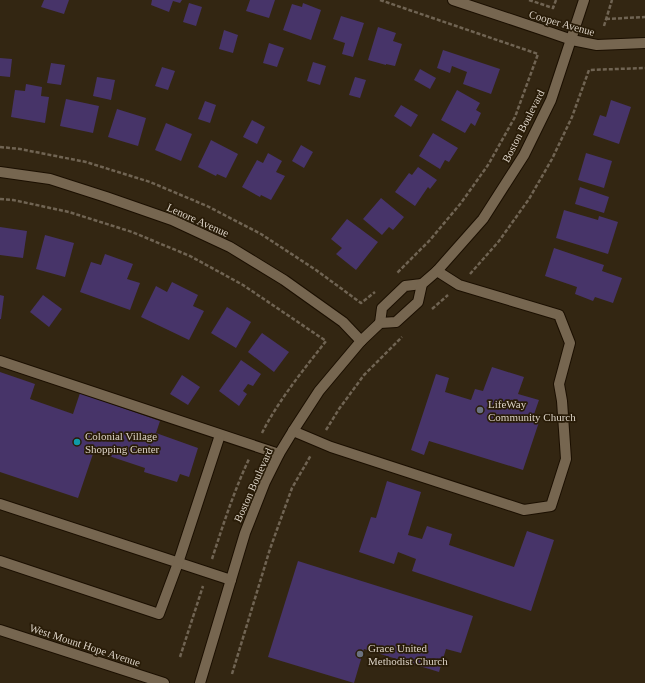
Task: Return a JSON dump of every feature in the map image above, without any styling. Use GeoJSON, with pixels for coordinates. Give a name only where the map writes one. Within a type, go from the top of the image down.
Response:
{"type":"FeatureCollection","features":[{"type":"Feature","properties":{"kind":"street","name":"Cooper Avenue"},"geometry":{"type":"LineString","coordinates":[[452,0],[572,40],[597,45],[645,43]]}},
{"type":"Feature","properties":{"kind":"street","name":"Boston Boulevard"},"geometry":{"type":"LineString","coordinates":[[200,683],[245,533],[265,482],[279,454],[292,431],[319,391],[361,341],[380,323],[382,308],[405,286],[422,284],[437,271],[483,219],[524,155],[551,100],[584,0]]}},
{"type":"Feature","properties":{"kind":"street","name":"Lenore Avenue"},"geometry":{"type":"LineString","coordinates":[[0,172],[50,179],[172,220],[230,248],[284,280],[343,322],[361,341]]}},
{"type":"Feature","properties":{"kind":"street"},"geometry":{"type":"LineString","coordinates":[[292,431],[339,449],[524,510],[551,506],[566,459],[562,401],[559,384],[570,343],[559,315],[459,285],[437,271]]}},
{"type":"Feature","properties":{"kind":"street"},"geometry":{"type":"LineString","coordinates":[[380,323],[396,322],[418,302],[422,284]]}},
{"type":"Feature","properties":{"kind":"street"},"geometry":{"type":"LineString","coordinates":[[0,361],[279,454]]}},
{"type":"Feature","properties":{"kind":"street"},"geometry":{"type":"LineString","coordinates":[[0,561],[159,614],[178,563],[220,435]]}},
{"type":"Feature","properties":{"kind":"street"},"geometry":{"type":"LineString","coordinates":[[0,504],[232,580]]}},
{"type":"Feature","properties":{"kind":"street","name":"West Mount Hope Avenue"},"geometry":{"type":"LineString","coordinates":[[0,630],[164,683]]}},
{"type":"Feature","properties":{"kind":"path"},"geometry":{"type":"LineString","coordinates":[[380,0],[538,54],[515,117],[488,165],[462,203],[430,240],[391,277]]}},
{"type":"Feature","properties":{"kind":"path"},"geometry":{"type":"LineString","coordinates":[[529,0],[553,8],[556,0]]}},
{"type":"Feature","properties":{"kind":"path"},"geometry":{"type":"LineString","coordinates":[[604,26],[612,0]]}},
{"type":"Feature","properties":{"kind":"path"},"geometry":{"type":"LineString","coordinates":[[606,19],[645,17]]}},
{"type":"Feature","properties":{"kind":"path"},"geometry":{"type":"LineString","coordinates":[[431,310],[468,277],[499,241],[528,199],[552,159],[572,117],[589,70],[645,68]]}},
{"type":"Feature","properties":{"kind":"path"},"geometry":{"type":"LineString","coordinates":[[0,147],[20,149],[86,162],[150,182],[207,206],[261,234],[316,270],[361,303],[379,288]]}},
{"type":"Feature","properties":{"kind":"path"},"geometry":{"type":"LineString","coordinates":[[0,199],[13,200],[69,212],[132,232],[190,256],[243,284],[326,341],[296,380],[268,421],[245,468],[222,526],[180,657]]}},
{"type":"Feature","properties":{"kind":"path"},"geometry":{"type":"LineString","coordinates":[[232,674],[270,549],[292,488],[308,459],[339,410],[364,375],[402,336]]}},
{"type":"Feature","properties":{"kind":"building"},"geometry":{"type":"Polygon","coordinates":[[[44,0],[69,0],[64,14],[41,7],[44,0]]]}},
{"type":"Feature","properties":{"kind":"building"},"geometry":{"type":"Polygon","coordinates":[[[152,0],[182,0],[180,3],[173,1],[169,12],[151,5],[152,0]]]}},
{"type":"Feature","properties":{"kind":"building"},"geometry":{"type":"Polygon","coordinates":[[[250,0],[275,0],[269,18],[246,11],[250,0]]]}},
{"type":"Feature","properties":{"kind":"building"},"geometry":{"type":"Polygon","coordinates":[[[189,3],[202,7],[196,26],[183,22],[189,3]]]}},
{"type":"Feature","properties":{"kind":"building"},"geometry":{"type":"Polygon","coordinates":[[[303,3],[321,10],[311,40],[283,30],[292,4],[302,7],[303,3]]]}},
{"type":"Feature","properties":{"kind":"building"},"geometry":{"type":"Polygon","coordinates":[[[341,16],[364,23],[353,57],[342,54],[345,43],[333,39],[341,16]]]}},
{"type":"Feature","properties":{"kind":"building"},"geometry":{"type":"Polygon","coordinates":[[[378,27],[396,33],[393,41],[402,44],[395,66],[368,60],[378,27]]]}},
{"type":"Feature","properties":{"kind":"building"},"geometry":{"type":"Polygon","coordinates":[[[224,30],[238,35],[233,53],[219,49],[224,30]]]}},
{"type":"Feature","properties":{"kind":"building"},"geometry":{"type":"Polygon","coordinates":[[[269,43],[284,48],[277,67],[263,63],[269,43]]]}},
{"type":"Feature","properties":{"kind":"building"},"geometry":{"type":"Polygon","coordinates":[[[443,50],[500,69],[491,94],[463,84],[467,72],[452,66],[450,73],[437,68],[443,50]]]}},
{"type":"Feature","properties":{"kind":"building"},"geometry":{"type":"Polygon","coordinates":[[[0,58],[12,59],[10,77],[0,76],[0,58]]]}},
{"type":"Feature","properties":{"kind":"building"},"geometry":{"type":"Polygon","coordinates":[[[313,62],[326,66],[320,85],[307,81],[313,62]]]}},
{"type":"Feature","properties":{"kind":"building"},"geometry":{"type":"Polygon","coordinates":[[[51,63],[65,65],[61,85],[47,83],[51,63]]]}},
{"type":"Feature","properties":{"kind":"building"},"geometry":{"type":"Polygon","coordinates":[[[162,67],[175,71],[168,90],[155,86],[162,67]]]}},
{"type":"Feature","properties":{"kind":"building"},"geometry":{"type":"Polygon","coordinates":[[[420,69],[436,78],[430,89],[414,80],[420,69]]]}},
{"type":"Feature","properties":{"kind":"building"},"geometry":{"type":"Polygon","coordinates":[[[97,77],[115,80],[111,100],[93,96],[97,77]]]}},
{"type":"Feature","properties":{"kind":"building"},"geometry":{"type":"Polygon","coordinates":[[[355,77],[366,80],[360,98],[349,95],[355,77]]]}},
{"type":"Feature","properties":{"kind":"building"},"geometry":{"type":"Polygon","coordinates":[[[26,84],[42,87],[41,96],[49,97],[45,123],[11,117],[15,90],[25,91],[26,84]]]}},
{"type":"Feature","properties":{"kind":"building"},"geometry":{"type":"Polygon","coordinates":[[[457,90],[480,103],[476,110],[481,113],[475,126],[471,123],[465,133],[441,120],[457,90]]]}},
{"type":"Feature","properties":{"kind":"building"},"geometry":{"type":"Polygon","coordinates":[[[66,99],[99,106],[93,133],[60,126],[66,99]]]}},
{"type":"Feature","properties":{"kind":"building"},"geometry":{"type":"Polygon","coordinates":[[[611,100],[631,107],[619,144],[593,135],[600,115],[606,117],[611,100]]]}},
{"type":"Feature","properties":{"kind":"building"},"geometry":{"type":"Polygon","coordinates":[[[205,101],[216,105],[210,123],[198,119],[205,101]]]}},
{"type":"Feature","properties":{"kind":"building"},"geometry":{"type":"Polygon","coordinates":[[[401,105],[418,115],[411,127],[394,116],[401,105]]]}},
{"type":"Feature","properties":{"kind":"building"},"geometry":{"type":"Polygon","coordinates":[[[117,109],[146,118],[138,146],[108,137],[117,109]]]}},
{"type":"Feature","properties":{"kind":"building"},"geometry":{"type":"Polygon","coordinates":[[[252,120],[265,127],[257,144],[243,137],[252,120]]]}},
{"type":"Feature","properties":{"kind":"building"},"geometry":{"type":"Polygon","coordinates":[[[166,123],[192,134],[181,161],[155,150],[166,123]]]}},
{"type":"Feature","properties":{"kind":"building"},"geometry":{"type":"Polygon","coordinates":[[[433,133],[458,148],[449,162],[445,160],[440,169],[419,156],[433,133]]]}},
{"type":"Feature","properties":{"kind":"building"},"geometry":{"type":"Polygon","coordinates":[[[211,140],[238,154],[226,178],[217,174],[216,176],[198,167],[211,140]]]}},
{"type":"Feature","properties":{"kind":"building"},"geometry":{"type":"Polygon","coordinates":[[[301,145],[313,152],[304,168],[292,161],[301,145]]]}},
{"type":"Feature","properties":{"kind":"building"},"geometry":{"type":"Polygon","coordinates":[[[268,153],[282,161],[276,172],[285,176],[271,200],[261,195],[260,197],[242,187],[257,160],[263,163],[268,153]]]}},
{"type":"Feature","properties":{"kind":"building"},"geometry":{"type":"Polygon","coordinates":[[[586,153],[612,161],[604,188],[578,180],[586,153]]]}},
{"type":"Feature","properties":{"kind":"building"},"geometry":{"type":"Polygon","coordinates":[[[418,167],[437,180],[430,189],[428,187],[415,206],[395,192],[409,173],[412,175],[418,167]]]}},
{"type":"Feature","properties":{"kind":"building"},"geometry":{"type":"Polygon","coordinates":[[[580,187],[609,197],[604,213],[575,204],[580,187]]]}},
{"type":"Feature","properties":{"kind":"building"},"geometry":{"type":"Polygon","coordinates":[[[381,198],[404,217],[393,230],[389,227],[382,235],[363,219],[381,198]]]}},
{"type":"Feature","properties":{"kind":"building"},"geometry":{"type":"Polygon","coordinates":[[[564,210],[598,220],[599,216],[618,222],[608,254],[556,238],[564,210]]]}},
{"type":"Feature","properties":{"kind":"building"},"geometry":{"type":"Polygon","coordinates":[[[347,219],[378,242],[356,270],[336,254],[342,248],[331,239],[347,219]]]}},
{"type":"Feature","properties":{"kind":"building"},"geometry":{"type":"Polygon","coordinates":[[[0,227],[27,231],[23,258],[0,255],[0,227]]]}},
{"type":"Feature","properties":{"kind":"building"},"geometry":{"type":"Polygon","coordinates":[[[45,235],[74,243],[65,277],[36,269],[45,235]]]}},
{"type":"Feature","properties":{"kind":"building"},"geometry":{"type":"Polygon","coordinates":[[[554,248],[604,265],[602,271],[622,278],[613,303],[595,297],[593,301],[575,294],[577,287],[545,276],[554,248]]]}},
{"type":"Feature","properties":{"kind":"building"},"geometry":{"type":"Polygon","coordinates":[[[105,254],[133,264],[127,279],[140,283],[130,310],[80,292],[91,262],[101,265],[105,254]]]}},
{"type":"Feature","properties":{"kind":"building"},"geometry":{"type":"Polygon","coordinates":[[[172,282],[198,295],[193,306],[204,311],[189,340],[141,317],[156,286],[167,292],[172,282]]]}},
{"type":"Feature","properties":{"kind":"building"},"geometry":{"type":"Polygon","coordinates":[[[0,295],[4,296],[1,319],[0,319],[0,295]]]}},
{"type":"Feature","properties":{"kind":"building"},"geometry":{"type":"Polygon","coordinates":[[[43,295],[62,309],[49,327],[30,312],[43,295]]]}},
{"type":"Feature","properties":{"kind":"building"},"geometry":{"type":"Polygon","coordinates":[[[227,307],[251,322],[236,348],[211,333],[227,307]]]}},
{"type":"Feature","properties":{"kind":"building"},"geometry":{"type":"Polygon","coordinates":[[[262,333],[289,352],[274,372],[248,352],[262,333]]]}},
{"type":"Feature","properties":{"kind":"building"},"geometry":{"type":"Polygon","coordinates":[[[241,360],[261,374],[253,386],[248,384],[243,391],[247,394],[239,406],[219,391],[241,360]]]}},
{"type":"Feature","properties":{"kind":"building","name":"LifeWay Community Church"},"geometry":{"type":"Polygon","coordinates":[[[492,367],[524,377],[518,394],[539,400],[532,420],[539,422],[523,470],[429,441],[424,455],[411,450],[436,374],[449,378],[445,392],[471,400],[475,389],[483,391],[492,367]]]}},
{"type":"Feature","properties":{"kind":"building","name":"Colonial Village Shopping Center"},"geometry":{"type":"Polygon","coordinates":[[[0,372],[35,384],[30,399],[73,414],[80,393],[160,421],[156,433],[198,448],[189,477],[180,474],[177,482],[144,472],[145,468],[94,451],[78,498],[0,472],[0,372]]]}},
{"type":"Feature","properties":{"kind":"building"},"geometry":{"type":"Polygon","coordinates":[[[182,375],[200,387],[188,405],[170,394],[182,375]]]}},
{"type":"Feature","properties":{"kind":"building"},"geometry":{"type":"Polygon","coordinates":[[[387,481],[421,492],[408,535],[422,539],[427,526],[452,534],[449,545],[514,567],[527,531],[554,540],[531,611],[412,571],[416,559],[398,552],[394,564],[359,552],[371,517],[376,518],[387,481]]]}},
{"type":"Feature","properties":{"kind":"building"},"geometry":{"type":"Polygon","coordinates":[[[298,561],[473,616],[461,653],[446,649],[439,672],[364,649],[354,683],[268,657],[298,561]]]}},
{"type":"Feature","properties":{"kind":"place","name":"LifeWay Community Church"},"geometry":{"type":"Point","coordinates":[480,410]}},
{"type":"Feature","properties":{"kind":"place","name":"Colonial Village Shopping Center"},"geometry":{"type":"Point","coordinates":[77,442]}},
{"type":"Feature","properties":{"kind":"place","name":"Grace United Methodist Church"},"geometry":{"type":"Point","coordinates":[360,654]}}]}
